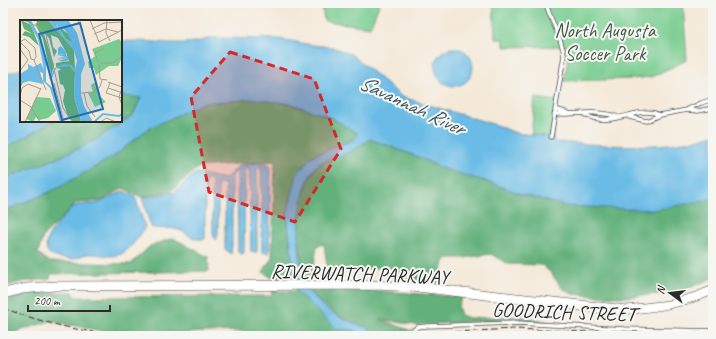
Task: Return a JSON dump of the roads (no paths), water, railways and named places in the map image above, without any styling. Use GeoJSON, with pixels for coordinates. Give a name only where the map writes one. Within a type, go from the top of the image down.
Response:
{"type":"FeatureCollection","features":[{"type":"Feature","properties":{"kind":"main road","name":"RIVERWATCH PARKWAY"},"geometry":{"type":"LineString","coordinates":[[281,285],[331,282],[426,286],[626,308],[669,303],[713,288]]}},
{"type":"Feature","properties":{"kind":"main road","name":"RIVERWATCH PARKWAY"},"geometry":{"type":"LineString","coordinates":[[4,294],[41,284],[281,285],[426,290],[614,312],[646,311],[667,308],[688,302],[713,292]]}},
{"type":"Feature","properties":{"kind":"street"},"geometry":{"type":"LineString","coordinates":[[546,3],[550,17],[562,44],[564,55],[551,137]]}},
{"type":"Feature","properties":{"kind":"street"},"geometry":{"type":"LineString","coordinates":[[687,110],[700,103],[713,99]]}},
{"type":"Feature","properties":{"kind":"street"},"geometry":{"type":"LineString","coordinates":[[629,117],[646,121],[660,115],[687,110],[698,111],[713,108]]}},
{"type":"Feature","properties":{"kind":"street"},"geometry":{"type":"LineString","coordinates":[[555,109],[568,113]]}},
{"type":"Feature","properties":{"kind":"street"},"geometry":{"type":"LineString","coordinates":[[586,115],[598,112],[619,118]]}},
{"type":"Feature","properties":{"kind":"street"},"geometry":{"type":"LineString","coordinates":[[554,114],[568,113],[586,115],[597,120],[629,117],[648,112],[660,115]]}},
{"type":"Feature","properties":{"kind":"street","name":"GOODRICH STREET"},"geometry":{"type":"LineString","coordinates":[[414,330],[417,327],[426,326],[517,323],[625,329],[713,331]]}},
{"type":"Feature","properties":{"kind":"water","name":"Savannah River"},"geometry":{"type":"Polygon","coordinates":[[[210,38],[280,39],[332,47],[351,54],[402,97],[496,125],[516,133],[551,137],[556,142],[635,146],[675,143],[713,135],[713,199],[653,210],[566,206],[521,194],[485,181],[444,169],[416,156],[370,139],[347,153],[319,164],[311,174],[305,188],[301,207],[299,247],[305,281],[315,299],[336,315],[352,323],[369,328],[372,336],[359,336],[355,330],[338,330],[296,291],[287,215],[297,174],[312,156],[355,139],[357,133],[330,117],[291,104],[255,99],[203,103],[148,129],[113,157],[50,192],[3,211],[3,179],[58,158],[94,141],[133,115],[141,98],[122,96],[122,42],[143,41],[188,43],[210,38]]]}},
{"type":"Feature","properties":{"kind":"water"},"geometry":{"type":"Polygon","coordinates":[[[450,48],[458,48],[465,51],[470,56],[473,67],[470,78],[465,83],[458,86],[450,86],[443,83],[438,78],[435,71],[435,63],[438,56],[443,51],[450,48]]]}},
{"type":"Feature","properties":{"kind":"water"},"geometry":{"type":"Polygon","coordinates":[[[20,69],[20,122],[51,122],[3,149],[3,75],[20,69]]]}},
{"type":"Feature","properties":{"kind":"water"},"geometry":{"type":"Polygon","coordinates":[[[257,163],[269,165],[271,167],[269,253],[262,252],[261,167],[257,168],[257,252],[251,252],[249,167],[245,168],[244,253],[242,254],[238,252],[237,170],[232,176],[231,254],[225,249],[225,184],[218,184],[218,235],[215,240],[213,234],[212,182],[209,179],[205,180],[205,239],[194,238],[176,229],[151,227],[142,198],[175,192],[197,173],[225,179],[238,166],[257,163]]]}},
{"type":"Feature","properties":{"kind":"water"},"geometry":{"type":"Polygon","coordinates":[[[123,191],[135,196],[145,227],[128,249],[121,254],[113,256],[88,254],[73,259],[57,257],[49,253],[46,247],[52,231],[73,207],[77,205],[99,203],[123,191]]]}},
{"type":"Feature","properties":{"kind":"railway"},"geometry":{"type":"LineString","coordinates":[[3,308],[64,326],[112,335],[128,336]]}},
{"type":"Feature","properties":{"kind":"railway"},"geometry":{"type":"LineString","coordinates":[[374,336],[513,329],[691,336]]}},
{"type":"Feature","properties":{"kind":"railway"},"geometry":{"type":"LineString","coordinates":[[179,336],[234,332],[284,336]]}},
{"type":"Feature","properties":{"kind":"park label","name":"North Augusta Soccer Park"},"geometry":{"type":"Point","coordinates":[605,42]}}]}
